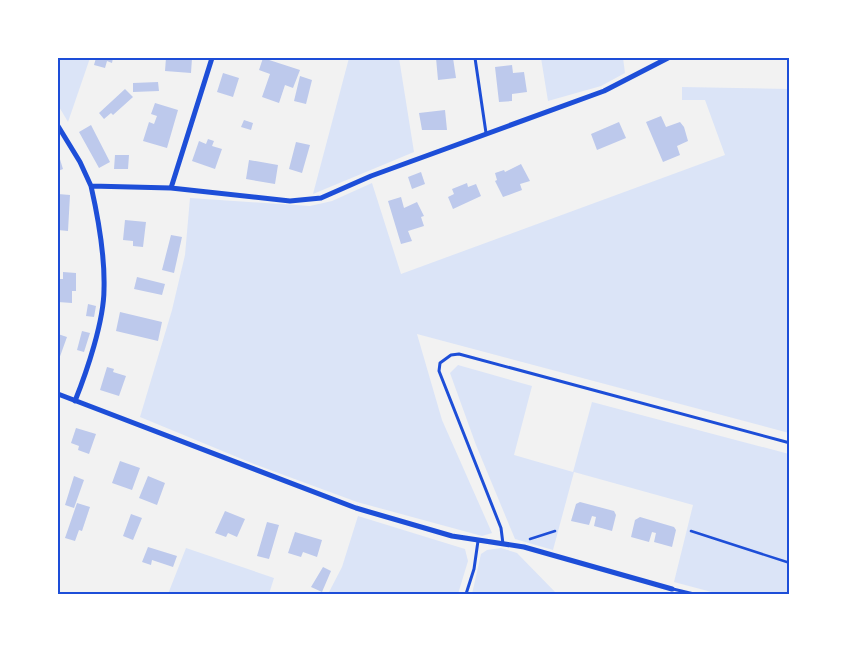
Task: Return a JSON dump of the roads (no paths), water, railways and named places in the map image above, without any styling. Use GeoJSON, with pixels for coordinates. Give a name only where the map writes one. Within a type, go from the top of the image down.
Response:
{"type":"FeatureCollection","features":[{"type":"Feature","properties":{"kind":"street"},"geometry":{"type":"LineString","coordinates":[[171,188],[212,58]]}},
{"type":"Feature","properties":{"kind":"street"},"geometry":{"type":"LineString","coordinates":[[91,186],[171,188],[290,201],[308,201],[321,198],[371,176],[604,91],[668,58]]}},
{"type":"Feature","properties":{"kind":"street"},"geometry":{"type":"LineString","coordinates":[[58,126],[80,162],[91,186],[96,206],[104,289],[92,347],[75,401]]}},
{"type":"Feature","properties":{"kind":"street"},"geometry":{"type":"LineString","coordinates":[[58,394],[356,508],[478,541],[524,547],[672,589]]}},
{"type":"Feature","properties":{"kind":"lane"},"geometry":{"type":"LineString","coordinates":[[475,58],[486,134]]}},
{"type":"Feature","properties":{"kind":"lane"},"geometry":{"type":"LineString","coordinates":[[503,544],[501,528],[439,371],[440,363],[451,354],[459,354],[790,443]]}},
{"type":"Feature","properties":{"kind":"lane"},"geometry":{"type":"LineString","coordinates":[[466,594],[474,569],[478,541]]}},
{"type":"Feature","properties":{"kind":"lane"},"geometry":{"type":"LineString","coordinates":[[672,589],[694,594]]}}]}
